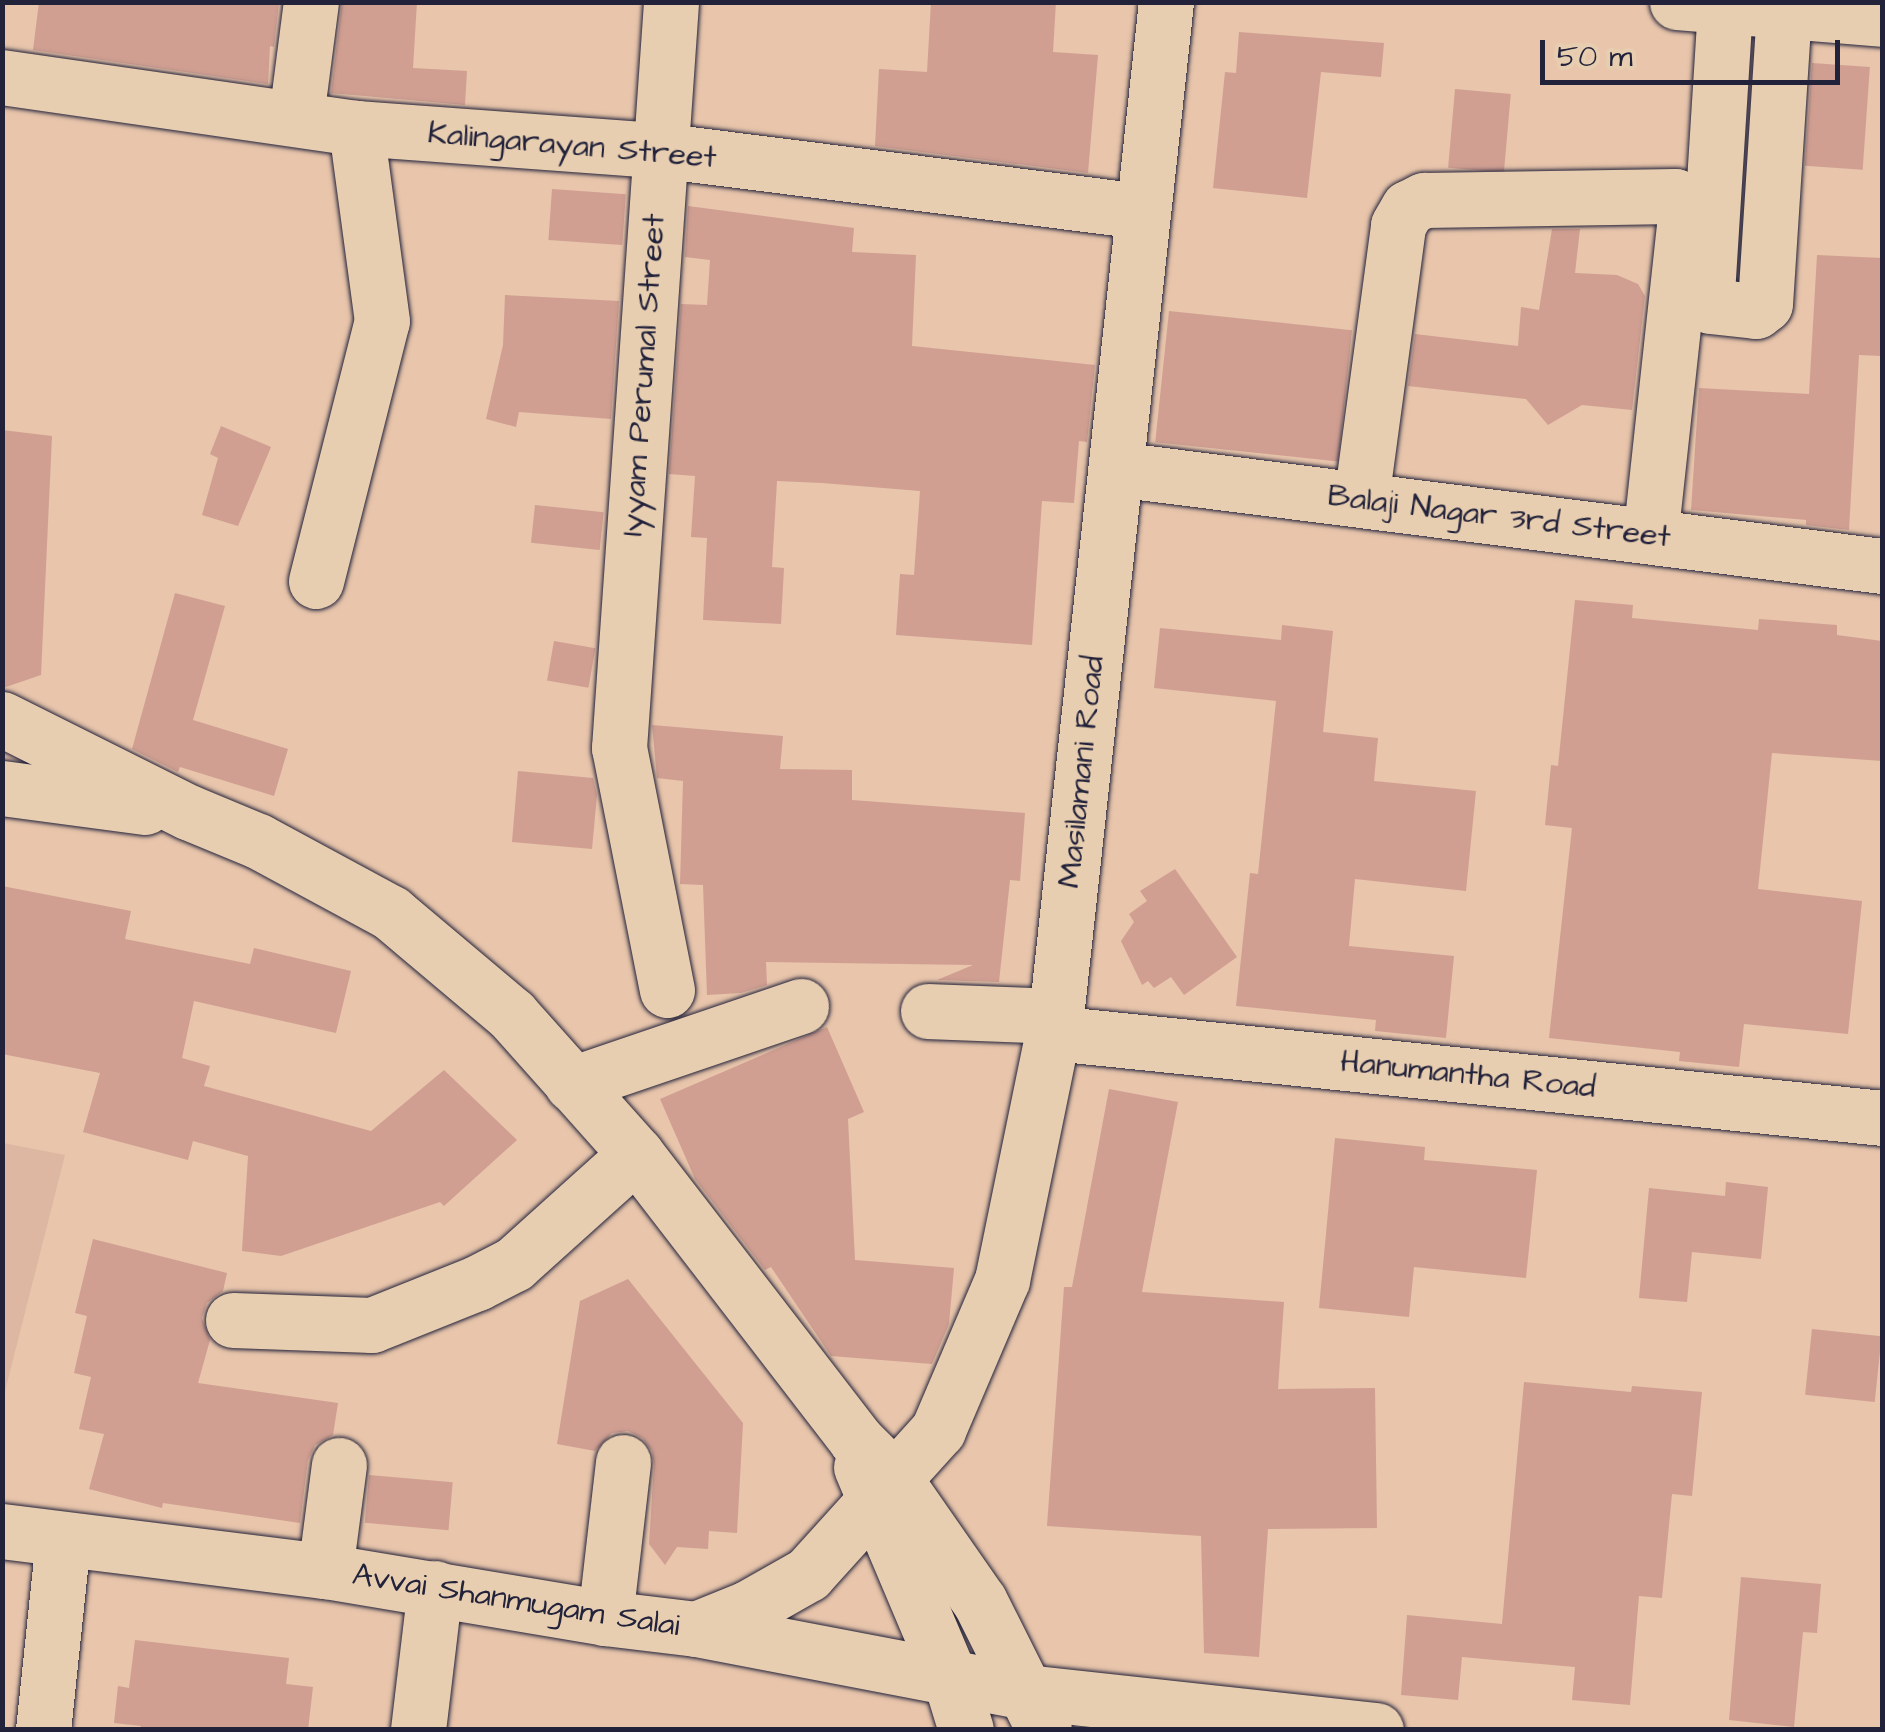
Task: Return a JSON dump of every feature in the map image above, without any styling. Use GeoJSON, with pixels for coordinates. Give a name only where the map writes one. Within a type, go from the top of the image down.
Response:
{"type":"FeatureCollection","features":[{"type":"Feature","properties":{"kind":"street"},"geometry":{"type":"LineString","coordinates":[[296,117],[311,2]]}},
{"type":"Feature","properties":{"kind":"street","name":"Iyyam Perumal Street"},"geometry":{"type":"LineString","coordinates":[[667,990],[619,748],[670,2]]}},
{"type":"Feature","properties":{"kind":"street","name":"Masilamani Road"},"geometry":{"type":"LineString","coordinates":[[696,1629],[748,1608],[808,1574],[874,1472],[938,1430],[1002,1280],[1054,1024],[1166,2]]}},
{"type":"Feature","properties":{"kind":"street"},"geometry":{"type":"LineString","coordinates":[[1784,11],[1765,304],[1756,310],[1710,306],[1706,293],[1710,4],[1874,13]]}},
{"type":"Feature","properties":{"kind":"street","name":"Kalingarayan Street"},"geometry":{"type":"LineString","coordinates":[[2,77],[356,128],[658,150],[1143,211]]}},
{"type":"Feature","properties":{"kind":"street"},"geometry":{"type":"LineString","coordinates":[[316,582],[382,320],[356,128]]}},
{"type":"Feature","properties":{"kind":"street"},"geometry":{"type":"LineString","coordinates":[[1361,500],[1398,225],[1408,208],[1424,200],[1675,196],[1686,207],[1650,536]]}},
{"type":"Feature","properties":{"kind":"street","name":"Balaji Nagar 3rd Street"},"geometry":{"type":"LineString","coordinates":[[1116,469],[1882,566]]}},
{"type":"Feature","properties":{"kind":"street"},"geometry":{"type":"LineString","coordinates":[[2,719],[188,812],[258,841],[391,912],[512,1015],[636,1154],[874,1472],[980,1602],[1034,1710]]}},
{"type":"Feature","properties":{"kind":"street"},"geometry":{"type":"LineString","coordinates":[[2,788],[188,812]]}},
{"type":"Feature","properties":{"kind":"street"},"geometry":{"type":"LineString","coordinates":[[572,1084],[801,1006]]}},
{"type":"Feature","properties":{"kind":"street","name":"Hanumantha Road"},"geometry":{"type":"LineString","coordinates":[[928,1011],[1882,1118]]}},
{"type":"Feature","properties":{"kind":"street"},"geometry":{"type":"LineString","coordinates":[[233,1320],[372,1326],[477,1283],[514,1264],[636,1154]]}},
{"type":"Feature","properties":{"kind":"street"},"geometry":{"type":"LineString","coordinates":[[605,1618],[623,1462]]}},
{"type":"Feature","properties":{"kind":"street"},"geometry":{"type":"LineString","coordinates":[[325,1571],[339,1465]]}},
{"type":"Feature","properties":{"kind":"street"},"geometry":{"type":"LineString","coordinates":[[874,1472],[966,1730]]}},
{"type":"Feature","properties":{"kind":"street","name":"Avvai Shanmugam Salai"},"geometry":{"type":"LineString","coordinates":[[2,1531],[325,1571],[605,1618],[696,1629],[950,1678],[1034,1710],[1376,1730]]}},
{"type":"Feature","properties":{"kind":"street"},"geometry":{"type":"LineString","coordinates":[[42,1730],[63,1541]]}},
{"type":"Feature","properties":{"kind":"street"},"geometry":{"type":"LineString","coordinates":[[418,1730],[436,1588]]}},
{"type":"Feature","properties":{"kind":"shaded area"},"geometry":{"type":"Polygon","coordinates":[[[2,1143],[65,1155],[3,1399],[2,1143]]]}},
{"type":"Feature","properties":{"kind":"building"},"geometry":{"type":"Polygon","coordinates":[[[39,2],[279,2],[274,47],[270,46],[268,84],[33,50],[39,2]]]}},
{"type":"Feature","properties":{"kind":"building"},"geometry":{"type":"Polygon","coordinates":[[[342,2],[417,2],[413,68],[467,71],[465,105],[331,93],[342,2]]]}},
{"type":"Feature","properties":{"kind":"building"},"geometry":{"type":"Polygon","coordinates":[[[931,2],[1056,2],[1053,52],[1098,55],[1088,173],[875,146],[879,69],[927,72],[931,2]]]}},
{"type":"Feature","properties":{"kind":"building"},"geometry":{"type":"Polygon","coordinates":[[[1239,32],[1384,43],[1381,77],[1321,72],[1307,198],[1213,188],[1225,72],[1236,73],[1239,32]]]}},
{"type":"Feature","properties":{"kind":"building"},"geometry":{"type":"Polygon","coordinates":[[[1812,63],[1870,67],[1863,170],[1805,166],[1812,63]]]}},
{"type":"Feature","properties":{"kind":"building"},"geometry":{"type":"Polygon","coordinates":[[[1455,89],[1511,94],[1504,173],[1448,168],[1455,89]]]}},
{"type":"Feature","properties":{"kind":"building"},"geometry":{"type":"Polygon","coordinates":[[[552,189],[626,194],[622,245],[548,240],[552,189]]]}},
{"type":"Feature","properties":{"kind":"building"},"geometry":{"type":"Polygon","coordinates":[[[688,206],[854,228],[852,252],[916,255],[912,346],[1095,365],[1087,442],[1079,441],[1074,503],[1042,501],[1032,645],[896,635],[900,574],[914,575],[920,491],[822,483],[777,481],[772,567],[784,568],[781,624],[703,620],[707,538],[691,537],[695,476],[669,474],[681,304],[707,305],[710,260],[685,257],[688,206]]]}},
{"type":"Feature","properties":{"kind":"building"},"geometry":{"type":"Polygon","coordinates":[[[1552,229],[1580,229],[1575,273],[1617,275],[1638,284],[1645,296],[1632,410],[1582,405],[1548,425],[1526,399],[1408,386],[1415,334],[1518,346],[1521,307],[1539,310],[1552,229]]]}},
{"type":"Feature","properties":{"kind":"building"},"geometry":{"type":"Polygon","coordinates":[[[1817,255],[1882,258],[1881,356],[1859,355],[1849,530],[1806,525],[1806,520],[1691,510],[1699,388],[1809,394],[1817,255]]]}},
{"type":"Feature","properties":{"kind":"building"},"geometry":{"type":"Polygon","coordinates":[[[505,295],[619,301],[611,419],[519,412],[516,427],[486,419],[503,345],[505,295]]]}},
{"type":"Feature","properties":{"kind":"building"},"geometry":{"type":"Polygon","coordinates":[[[1169,311],[1352,330],[1338,462],[1155,442],[1169,311]]]}},
{"type":"Feature","properties":{"kind":"building"},"geometry":{"type":"Polygon","coordinates":[[[221,426],[271,447],[238,526],[202,515],[218,458],[210,454],[221,426]]]}},
{"type":"Feature","properties":{"kind":"building"},"geometry":{"type":"Polygon","coordinates":[[[2,430],[52,436],[41,675],[3,688],[2,430]]]}},
{"type":"Feature","properties":{"kind":"building"},"geometry":{"type":"Polygon","coordinates":[[[535,505],[604,512],[600,550],[531,543],[535,505]]]}},
{"type":"Feature","properties":{"kind":"building"},"geometry":{"type":"Polygon","coordinates":[[[175,593],[225,606],[193,720],[288,749],[274,796],[180,767],[178,772],[132,749],[175,593]]]}},
{"type":"Feature","properties":{"kind":"building"},"geometry":{"type":"Polygon","coordinates":[[[1575,600],[1633,605],[1632,618],[1758,630],[1759,619],[1837,625],[1837,635],[1882,641],[1882,761],[1772,753],[1758,889],[1862,901],[1848,1034],[1744,1024],[1739,1067],[1679,1061],[1680,1052],[1549,1038],[1572,828],[1545,825],[1551,765],[1558,766],[1575,600]]]}},
{"type":"Feature","properties":{"kind":"building"},"geometry":{"type":"Polygon","coordinates":[[[1282,625],[1333,631],[1323,732],[1378,738],[1374,781],[1476,791],[1466,891],[1355,879],[1349,946],[1454,956],[1446,1038],[1375,1031],[1376,1020],[1236,1006],[1250,873],[1258,874],[1276,701],[1154,688],[1160,628],[1281,640],[1282,625]]]}},
{"type":"Feature","properties":{"kind":"building"},"geometry":{"type":"Polygon","coordinates":[[[554,641],[595,648],[588,688],[547,680],[554,641]]]}},
{"type":"Feature","properties":{"kind":"building"},"geometry":{"type":"Polygon","coordinates":[[[652,725],[783,736],[780,769],[852,770],[852,800],[1025,813],[1020,881],[1010,880],[999,982],[937,980],[973,965],[766,962],[767,985],[741,993],[707,995],[703,885],[680,884],[683,781],[657,778],[652,725]]]}},
{"type":"Feature","properties":{"kind":"building"},"geometry":{"type":"Polygon","coordinates":[[[518,771],[593,778],[597,795],[592,849],[512,842],[518,771]]]}},
{"type":"Feature","properties":{"kind":"building"},"geometry":{"type":"Polygon","coordinates":[[[1175,869],[1237,957],[1184,995],[1171,977],[1154,988],[1148,981],[1142,985],[1121,941],[1134,922],[1129,914],[1147,901],[1140,891],[1175,869]]]}},
{"type":"Feature","properties":{"kind":"building"},"geometry":{"type":"Polygon","coordinates":[[[2,886],[131,911],[125,939],[250,964],[254,948],[351,971],[336,1033],[194,1001],[182,1058],[210,1066],[204,1086],[371,1131],[444,1070],[517,1140],[444,1206],[440,1202],[281,1256],[242,1251],[248,1156],[193,1141],[188,1160],[83,1132],[100,1073],[2,1054],[2,886]]]}},
{"type":"Feature","properties":{"kind":"building"},"geometry":{"type":"Polygon","coordinates":[[[827,1027],[864,1112],[848,1119],[855,1260],[954,1268],[949,1324],[932,1364],[831,1356],[771,1267],[765,1270],[695,1179],[660,1099],[827,1027]]]}},
{"type":"Feature","properties":{"kind":"building"},"geometry":{"type":"Polygon","coordinates":[[[1109,1089],[1178,1102],[1142,1292],[1284,1302],[1278,1389],[1375,1388],[1377,1528],[1268,1529],[1259,1657],[1204,1653],[1201,1536],[1047,1526],[1064,1287],[1072,1287],[1109,1089]]]}},
{"type":"Feature","properties":{"kind":"building"},"geometry":{"type":"Polygon","coordinates":[[[1335,1138],[1425,1147],[1424,1160],[1537,1170],[1526,1278],[1414,1267],[1409,1317],[1319,1308],[1335,1138]]]}},
{"type":"Feature","properties":{"kind":"building"},"geometry":{"type":"Polygon","coordinates":[[[1726,1182],[1768,1187],[1761,1259],[1692,1252],[1687,1302],[1639,1298],[1649,1188],[1725,1196],[1726,1182]]]}},
{"type":"Feature","properties":{"kind":"building"},"geometry":{"type":"Polygon","coordinates":[[[93,1239],[227,1273],[223,1291],[207,1303],[202,1318],[210,1340],[198,1383],[338,1403],[333,1435],[315,1445],[308,1460],[300,1523],[163,1503],[162,1508],[89,1489],[104,1434],[79,1429],[91,1377],[74,1373],[87,1316],[75,1313],[93,1239]]]}},
{"type":"Feature","properties":{"kind":"building"},"geometry":{"type":"Polygon","coordinates":[[[628,1279],[743,1423],[737,1533],[709,1531],[708,1549],[677,1547],[665,1565],[649,1544],[654,1465],[652,1451],[642,1438],[628,1431],[612,1433],[595,1451],[557,1444],[580,1301],[628,1279]]]}},
{"type":"Feature","properties":{"kind":"building"},"geometry":{"type":"Polygon","coordinates":[[[1812,1329],[1882,1336],[1875,1402],[1805,1395],[1812,1329]]]}},
{"type":"Feature","properties":{"kind":"building"},"geometry":{"type":"Polygon","coordinates":[[[1524,1382],[1631,1392],[1632,1386],[1702,1392],[1692,1496],[1672,1494],[1662,1598],[1639,1596],[1630,1705],[1572,1700],[1575,1667],[1462,1657],[1458,1700],[1401,1695],[1407,1615],[1502,1624],[1524,1382]]]}},
{"type":"Feature","properties":{"kind":"building"},"geometry":{"type":"Polygon","coordinates":[[[369,1475],[453,1482],[448,1530],[365,1523],[369,1475]]]}},
{"type":"Feature","properties":{"kind":"building"},"geometry":{"type":"Polygon","coordinates":[[[1741,1577],[1821,1584],[1817,1633],[1803,1632],[1794,1727],[1729,1720],[1741,1577]]]}},
{"type":"Feature","properties":{"kind":"building"},"geometry":{"type":"Polygon","coordinates":[[[135,1640],[289,1658],[286,1684],[313,1687],[308,1730],[140,1730],[141,1726],[114,1723],[118,1686],[129,1688],[135,1640]]]}}]}
